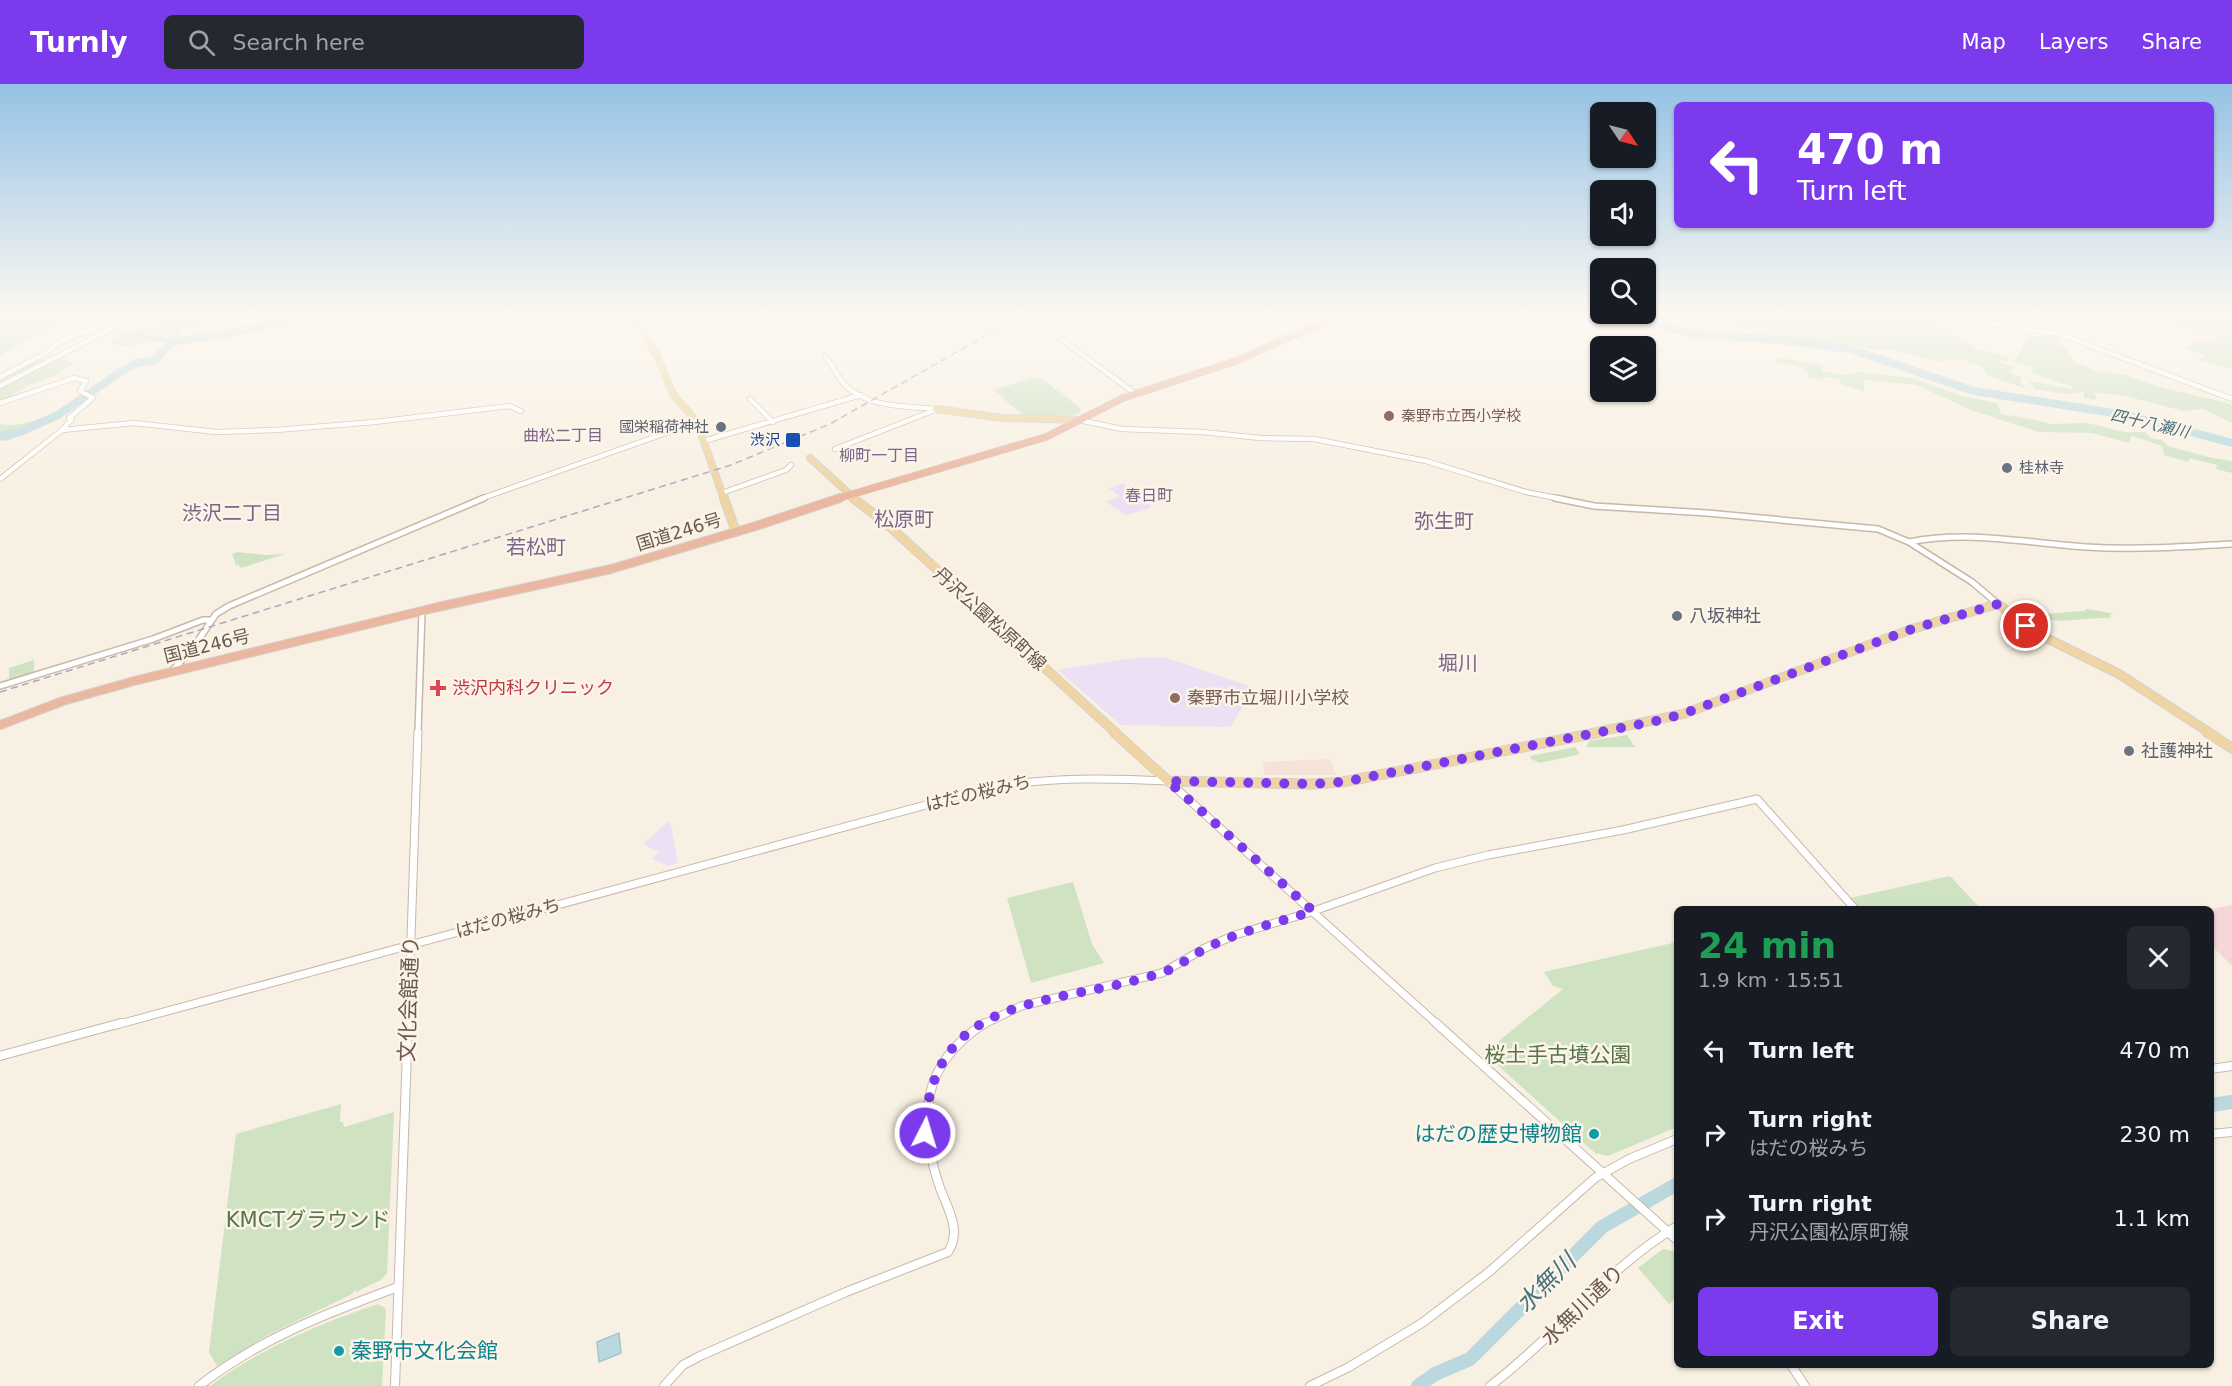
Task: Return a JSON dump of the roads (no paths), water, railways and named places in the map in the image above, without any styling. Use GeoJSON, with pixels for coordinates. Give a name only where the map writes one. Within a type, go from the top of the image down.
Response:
{"type":"FeatureCollection","features":[{"type":"Feature","properties":{"kind":"highway","name":"国道246号"},"geometry":{"type":"LineString","coordinates":[[0,725],[63,701],[171,672],[422,611],[606,571],[849,495],[1024,445],[1136,394],[1203,372]]}},
{"type":"Feature","properties":{"kind":"main road"},"geometry":{"type":"LineString","coordinates":[[664,372],[673,394],[697,422],[736,532]]}},
{"type":"Feature","properties":{"kind":"main road"},"geometry":{"type":"LineString","coordinates":[[936,410],[1002,418],[1079,420]]}},
{"type":"Feature","properties":{"kind":"main road","name":"丹沢公園松原町線"},"geometry":{"type":"LineString","coordinates":[[810,458],[849,495],[888,525],[1168,781]]}},
{"type":"Feature","properties":{"kind":"main road"},"geometry":{"type":"LineString","coordinates":[[1998,604],[2034,632],[2119,674],[2232,748]]}},
{"type":"Feature","properties":{"kind":"main road","name":"はだの桜みち"},"geometry":{"type":"LineString","coordinates":[[1168,781],[1312,784],[1343,782],[1631,727],[1683,714],[1912,629],[1998,604]]}},
{"type":"Feature","properties":{"kind":"street"},"geometry":{"type":"LineString","coordinates":[[0,386],[28,372]]}},
{"type":"Feature","properties":{"kind":"street"},"geometry":{"type":"LineString","coordinates":[[838,372],[845,385],[861,395],[885,404],[936,410]]}},
{"type":"Feature","properties":{"kind":"street"},"geometry":{"type":"LineString","coordinates":[[1106,372],[1136,394]]}},
{"type":"Feature","properties":{"kind":"street"},"geometry":{"type":"LineString","coordinates":[[2159,372],[2232,399]]}},
{"type":"Feature","properties":{"kind":"street"},"geometry":{"type":"LineString","coordinates":[[0,403],[74,378],[86,381],[80,391],[93,398],[69,418],[72,419],[62,430],[0,479]]}},
{"type":"Feature","properties":{"kind":"street"},"geometry":{"type":"LineString","coordinates":[[704,441],[861,395]]}},
{"type":"Feature","properties":{"kind":"street"},"geometry":{"type":"LineString","coordinates":[[750,399],[773,422]]}},
{"type":"Feature","properties":{"kind":"street"},"geometry":{"type":"LineString","coordinates":[[62,430],[134,423],[216,432],[266,430],[375,422],[509,406],[521,411]]}},
{"type":"Feature","properties":{"kind":"street"},"geometry":{"type":"LineString","coordinates":[[835,449],[936,410]]}},
{"type":"Feature","properties":{"kind":"street"},"geometry":{"type":"LineString","coordinates":[[1079,420],[1122,429],[1202,432],[1260,438],[1314,439],[1426,461],[1526,492],[1594,506],[1707,513],[1878,530],[1892,533],[1909,542],[1973,584],[1998,604]]}},
{"type":"Feature","properties":{"kind":"street"},"geometry":{"type":"LineString","coordinates":[[171,672],[193,648],[211,620],[229,606],[455,508],[697,422]]}},
{"type":"Feature","properties":{"kind":"street"},"geometry":{"type":"LineString","coordinates":[[722,493],[786,470],[791,465]]}},
{"type":"Feature","properties":{"kind":"street"},"geometry":{"type":"LineString","coordinates":[[1909,542],[1958,534],[2120,549],[2232,544]]}},
{"type":"Feature","properties":{"kind":"street","name":"文化会館通り"},"geometry":{"type":"LineString","coordinates":[[395,1386],[422,611]]}},
{"type":"Feature","properties":{"kind":"street"},"geometry":{"type":"LineString","coordinates":[[0,686],[153,639],[203,620],[211,620]]}},
{"type":"Feature","properties":{"kind":"street","name":"はだの桜みち"},"geometry":{"type":"LineString","coordinates":[[0,1056],[992,787],[1022,781],[1054,779],[1168,781]]}},
{"type":"Feature","properties":{"kind":"street"},"geometry":{"type":"LineString","coordinates":[[1168,781],[1674,1237]]}},
{"type":"Feature","properties":{"kind":"street"},"geometry":{"type":"LineString","coordinates":[[664,1386],[683,1365],[700,1356],[846,1292],[944,1255],[952,1248],[955,1242],[955,1230],[929,1153],[925,1133],[926,1109],[932,1086],[944,1061],[965,1036],[979,1025],[1011,1008],[1160,974],[1177,967],[1212,945],[1435,868],[1648,825],[1757,799],[1852,906]]}},
{"type":"Feature","properties":{"kind":"street"},"geometry":{"type":"LineString","coordinates":[[2214,1069],[2232,1066]]}},
{"type":"Feature","properties":{"kind":"street"},"geometry":{"type":"LineString","coordinates":[[2214,1134],[2232,1132]]}},
{"type":"Feature","properties":{"kind":"street"},"geometry":{"type":"LineString","coordinates":[[1310,1386],[1340,1373],[1398,1340],[1437,1313],[1485,1277],[1584,1185],[1602,1172],[1615,1164],[1674,1140]]}},
{"type":"Feature","properties":{"kind":"street","name":"水無川通り"},"geometry":{"type":"LineString","coordinates":[[1490,1386],[1547,1340],[1605,1281],[1664,1228],[1674,1226]]}},
{"type":"Feature","properties":{"kind":"street"},"geometry":{"type":"LineString","coordinates":[[199,1386],[248,1351],[309,1320],[398,1287]]}},
{"type":"Feature","properties":{"kind":"street"},"geometry":{"type":"LineString","coordinates":[[1793,1368],[1805,1386]]}},
{"type":"Feature","properties":{"kind":"water"},"geometry":{"type":"Polygon","coordinates":[[[619,1333],[621,1353],[599,1362],[597,1342],[619,1333]]]}},
{"type":"Feature","properties":{"kind":"waterway"},"geometry":{"type":"LineString","coordinates":[[0,436],[20,432],[58,415],[121,372]]}},
{"type":"Feature","properties":{"kind":"waterway","name":"四十八瀬川"},"geometry":{"type":"LineString","coordinates":[[1917,372],[1974,391],[2126,415],[2232,443]]}},
{"type":"Feature","properties":{"kind":"waterway","name":"水無川"},"geometry":{"type":"LineString","coordinates":[[2214,1105],[2232,1102]]}},
{"type":"Feature","properties":{"kind":"waterway","name":"水無川"},"geometry":{"type":"LineString","coordinates":[[1418,1386],[1435,1374],[1470,1359],[1602,1227],[1674,1186]]}},
{"type":"Feature","properties":{"kind":"railway"},"geometry":{"type":"LineString","coordinates":[[0,692],[731,465],[830,424],[922,372]]}},
{"type":"Feature","properties":{"kind":"place","name":"秦野市立西小学校"},"geometry":{"type":"Point","coordinates":[1389,416]}},
{"type":"Feature","properties":{"kind":"place","name":"國栄稲荷神社"},"geometry":{"type":"Point","coordinates":[721,427]}},
{"type":"Feature","properties":{"kind":"place","name":"渋沢"},"geometry":{"type":"Point","coordinates":[793,440]}},
{"type":"Feature","properties":{"kind":"place","name":"桂林寺"},"geometry":{"type":"Point","coordinates":[2007,468]}},
{"type":"Feature","properties":{"kind":"place","name":"八坂神社"},"geometry":{"type":"Point","coordinates":[1677,616]}},
{"type":"Feature","properties":{"kind":"place","name":"渋沢内科クリニック"},"geometry":{"type":"Point","coordinates":[438,688]}},
{"type":"Feature","properties":{"kind":"place","name":"秦野市立堀川小学校"},"geometry":{"type":"Point","coordinates":[1175,698]}},
{"type":"Feature","properties":{"kind":"place","name":"社護神社"},"geometry":{"type":"Point","coordinates":[2129,751]}},
{"type":"Feature","properties":{"kind":"place","name":"はだの歴史博物館"},"geometry":{"type":"Point","coordinates":[1594,1134]}},
{"type":"Feature","properties":{"kind":"place","name":"秦野市文化会館"},"geometry":{"type":"Point","coordinates":[339,1351]}},
{"type":"Feature","properties":{"kind":"district","name":"曲松二丁目"},"geometry":{"type":"Point","coordinates":[563,435]}},
{"type":"Feature","properties":{"kind":"district","name":"柳町一丁目"},"geometry":{"type":"Point","coordinates":[879,455]}},
{"type":"Feature","properties":{"kind":"district","name":"春日町"},"geometry":{"type":"Point","coordinates":[1149,495]}},
{"type":"Feature","properties":{"kind":"district","name":"渋沢二丁目"},"geometry":{"type":"Point","coordinates":[232,513]}},
{"type":"Feature","properties":{"kind":"district","name":"松原町"},"geometry":{"type":"Point","coordinates":[904,519]}},
{"type":"Feature","properties":{"kind":"district","name":"弥生町"},"geometry":{"type":"Point","coordinates":[1444,521]}},
{"type":"Feature","properties":{"kind":"district","name":"若松町"},"geometry":{"type":"Point","coordinates":[536,547]}},
{"type":"Feature","properties":{"kind":"district","name":"堀川"},"geometry":{"type":"Point","coordinates":[1458,663]}},
{"type":"Feature","properties":{"kind":"park label","name":"桜土手古墳公園"},"geometry":{"type":"Point","coordinates":[1558,1055]}},
{"type":"Feature","properties":{"kind":"park label","name":"KMCTグラウンド"},"geometry":{"type":"Point","coordinates":[308,1220]}}]}
